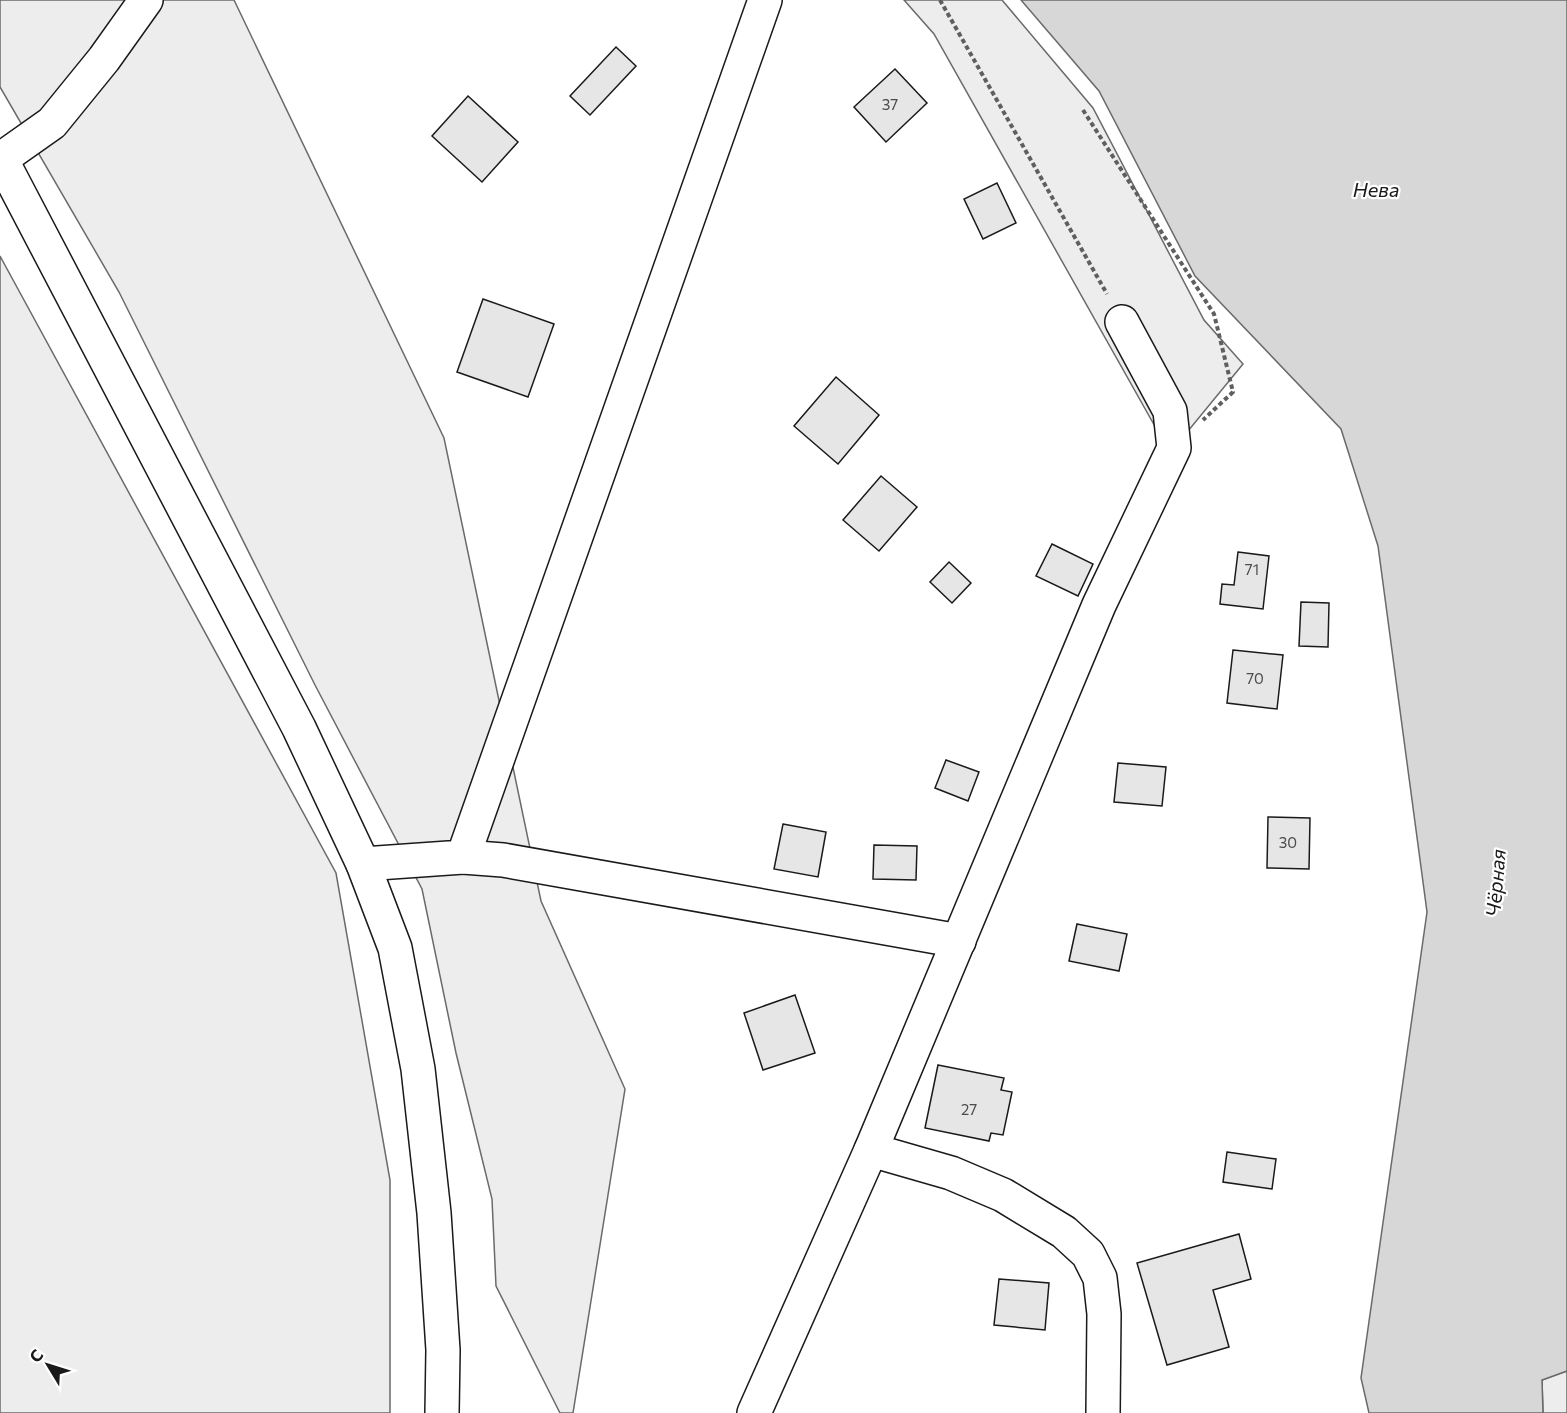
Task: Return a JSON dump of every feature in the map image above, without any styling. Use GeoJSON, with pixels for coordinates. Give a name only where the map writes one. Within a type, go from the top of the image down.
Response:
{"type":"FeatureCollection","features":[{"type":"Feature","properties":{"kind":"street"},"geometry":{"type":"LineString","coordinates":[[146,0],[105,59],[52,123],[1,158],[299,728],[363,864],[395,948],[418,1069],[434,1213],[443,1350],[442,1413]]}},
{"type":"Feature","properties":{"kind":"street"},"geometry":{"type":"LineString","coordinates":[[463,857],[765,0]]}},
{"type":"Feature","properties":{"kind":"street"},"geometry":{"type":"LineString","coordinates":[[754,1413],[871,1149],[1099,605],[1174,448],[1170,411],[1122,322]]}},
{"type":"Feature","properties":{"kind":"street"},"geometry":{"type":"LineString","coordinates":[[363,864],[463,857],[503,860],[959,941]]}},
{"type":"Feature","properties":{"kind":"street"},"geometry":{"type":"LineString","coordinates":[[871,1149],[951,1173],[1003,1195],[1064,1232],[1088,1254],[1100,1278],[1104,1314],[1103,1413]]}},
{"type":"Feature","properties":{"kind":"path"},"geometry":{"type":"LineString","coordinates":[[940,0],[1122,322]]}},
{"type":"Feature","properties":{"kind":"path"},"geometry":{"type":"LineString","coordinates":[[1083,110],[1214,314],[1233,392],[1174,448]]}},
{"type":"Feature","properties":{"kind":"shaded area"},"geometry":{"type":"Polygon","coordinates":[[[0,0],[234,0],[444,438],[541,901],[625,1089],[573,1413],[560,1413],[496,1286],[492,1199],[456,1053],[422,889],[315,685],[119,292],[0,87],[0,0]]]}},
{"type":"Feature","properties":{"kind":"shaded area"},"geometry":{"type":"Polygon","coordinates":[[[904,0],[1002,0],[1093,108],[1204,320],[1243,364],[1170,453],[934,34],[904,0]]]}},
{"type":"Feature","properties":{"kind":"shaded area"},"geometry":{"type":"Polygon","coordinates":[[[0,256],[336,873],[390,1180],[390,1413],[0,1413],[0,256]]]}},
{"type":"Feature","properties":{"kind":"shaded area"},"geometry":{"type":"Polygon","coordinates":[[[1567,1371],[1567,1413],[1543,1413],[1542,1380],[1567,1371]]]}},
{"type":"Feature","properties":{"kind":"water","name":"Нева"},"geometry":{"type":"Polygon","coordinates":[[[1021,0],[1567,0],[1567,1371],[1542,1380],[1543,1413],[1369,1413],[1361,1378],[1427,912],[1378,546],[1341,429],[1195,276],[1099,91],[1021,0]]]}},
{"type":"Feature","properties":{"kind":"building"},"geometry":{"type":"Polygon","coordinates":[[[616,47],[636,66],[590,115],[570,96],[616,47]]]}},
{"type":"Feature","properties":{"kind":"building"},"geometry":{"type":"Polygon","coordinates":[[[895,69],[927,103],[886,142],[854,107],[895,69]]]}},
{"type":"Feature","properties":{"kind":"building"},"geometry":{"type":"Polygon","coordinates":[[[468,96],[518,142],[482,182],[432,136],[468,96]]]}},
{"type":"Feature","properties":{"kind":"building"},"geometry":{"type":"Polygon","coordinates":[[[997,183],[1016,223],[983,239],[964,199],[997,183]]]}},
{"type":"Feature","properties":{"kind":"building"},"geometry":{"type":"Polygon","coordinates":[[[483,299],[554,324],[528,397],[457,372],[483,299]]]}},
{"type":"Feature","properties":{"kind":"building"},"geometry":{"type":"Polygon","coordinates":[[[836,377],[879,415],[838,464],[794,426],[836,377]]]}},
{"type":"Feature","properties":{"kind":"building"},"geometry":{"type":"Polygon","coordinates":[[[881,476],[917,507],[879,551],[843,520],[881,476]]]}},
{"type":"Feature","properties":{"kind":"building"},"geometry":{"type":"Polygon","coordinates":[[[1052,544],[1093,564],[1078,596],[1036,576],[1052,544]]]}},
{"type":"Feature","properties":{"kind":"building"},"geometry":{"type":"Polygon","coordinates":[[[1238,552],[1269,556],[1263,609],[1220,604],[1222,584],[1234,585],[1238,552]]]}},
{"type":"Feature","properties":{"kind":"building"},"geometry":{"type":"Polygon","coordinates":[[[949,562],[971,583],[952,603],[930,582],[949,562]]]}},
{"type":"Feature","properties":{"kind":"building"},"geometry":{"type":"Polygon","coordinates":[[[1301,602],[1329,603],[1328,647],[1299,646],[1301,602]]]}},
{"type":"Feature","properties":{"kind":"building"},"geometry":{"type":"Polygon","coordinates":[[[1233,650],[1283,655],[1277,709],[1227,703],[1233,650]]]}},
{"type":"Feature","properties":{"kind":"building"},"geometry":{"type":"Polygon","coordinates":[[[946,760],[979,772],[968,801],[935,788],[946,760]]]}},
{"type":"Feature","properties":{"kind":"building"},"geometry":{"type":"Polygon","coordinates":[[[1118,763],[1166,767],[1162,806],[1114,802],[1118,763]]]}},
{"type":"Feature","properties":{"kind":"building"},"geometry":{"type":"Polygon","coordinates":[[[1268,817],[1310,818],[1309,869],[1267,868],[1268,817]]]}},
{"type":"Feature","properties":{"kind":"building"},"geometry":{"type":"Polygon","coordinates":[[[783,824],[826,832],[818,877],[774,869],[783,824]]]}},
{"type":"Feature","properties":{"kind":"building"},"geometry":{"type":"Polygon","coordinates":[[[874,845],[917,846],[916,880],[873,879],[874,845]]]}},
{"type":"Feature","properties":{"kind":"building"},"geometry":{"type":"Polygon","coordinates":[[[1077,924],[1127,934],[1119,971],[1069,961],[1077,924]]]}},
{"type":"Feature","properties":{"kind":"building"},"geometry":{"type":"Polygon","coordinates":[[[795,995],[815,1053],[763,1070],[744,1013],[795,995]]]}},
{"type":"Feature","properties":{"kind":"building"},"geometry":{"type":"Polygon","coordinates":[[[938,1065],[1004,1078],[1001,1090],[1012,1092],[1003,1135],[991,1133],[989,1141],[925,1128],[938,1065]]]}},
{"type":"Feature","properties":{"kind":"building"},"geometry":{"type":"Polygon","coordinates":[[[1227,1152],[1276,1159],[1272,1189],[1223,1182],[1227,1152]]]}},
{"type":"Feature","properties":{"kind":"building"},"geometry":{"type":"Polygon","coordinates":[[[1239,1234],[1251,1279],[1213,1290],[1229,1347],[1167,1365],[1137,1263],[1239,1234]]]}},
{"type":"Feature","properties":{"kind":"building"},"geometry":{"type":"Polygon","coordinates":[[[999,1279],[1049,1283],[1045,1330],[994,1325],[999,1279]]]}},
{"type":"Feature","properties":{"kind":"water label","name":"Чёрная"},"geometry":{"type":"Point","coordinates":[1496,883]}}]}
